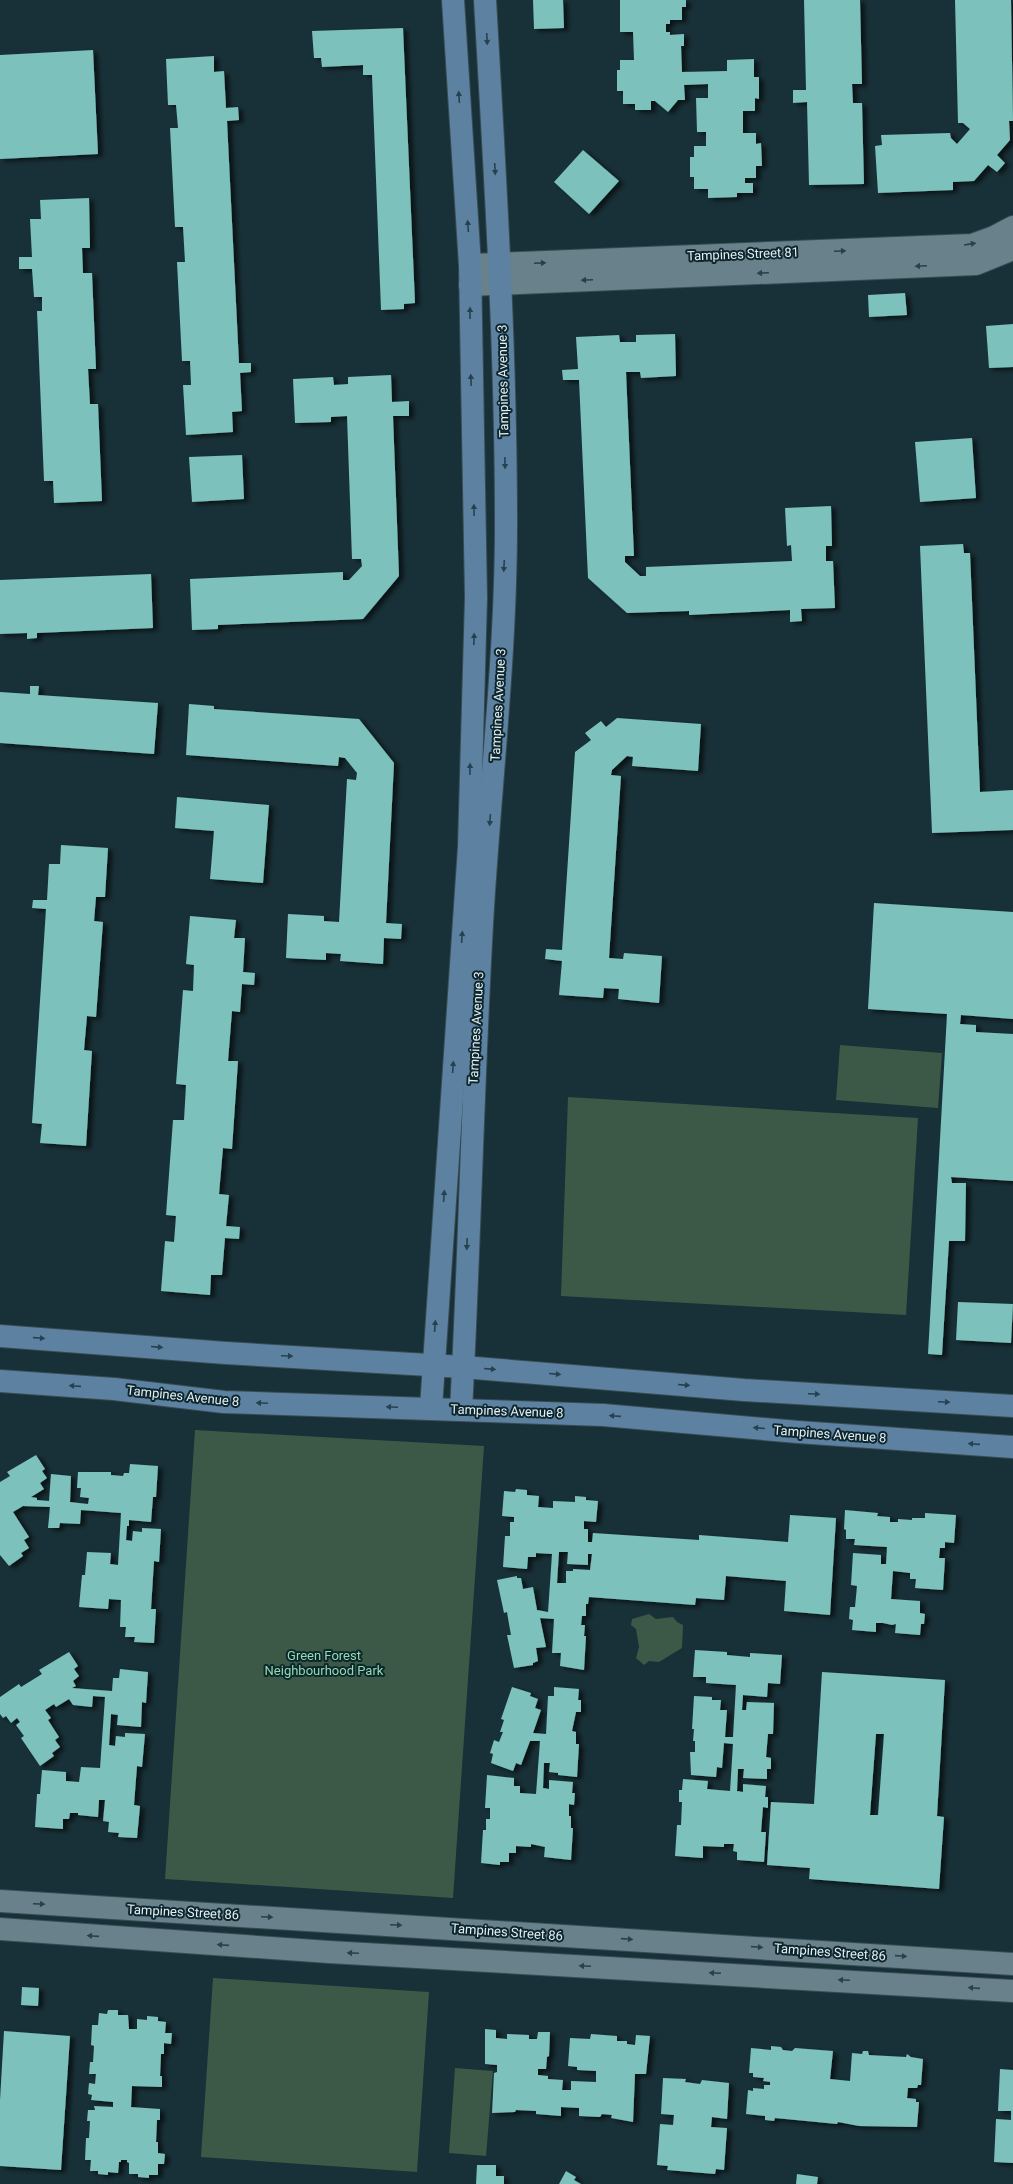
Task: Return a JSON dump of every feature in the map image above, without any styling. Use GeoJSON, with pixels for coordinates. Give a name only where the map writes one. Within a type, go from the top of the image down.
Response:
{"type":"FeatureCollection","features":[{"type":"Feature","properties":{"kind":"street","name":"Tampines Avenue 3"},"geometry":{"type":"LineString","coordinates":[[431,1408],[432,1365],[469,847],[476,598],[470,275],[453,0]]}},
{"type":"Feature","properties":{"kind":"street","name":"Tampines Avenue 3"},"geometry":{"type":"LineString","coordinates":[[461,1410],[472,1105],[483,909],[501,670],[506,527],[501,274],[485,0]]}},
{"type":"Feature","properties":{"kind":"street","name":"Tampines Street 81"},"geometry":{"type":"LineString","coordinates":[[501,274],[972,245],[994,237],[1013,227]]}},
{"type":"Feature","properties":{"kind":"street","name":"Tampines Street 81"},"geometry":{"type":"LineString","coordinates":[[470,275],[976,264],[1013,249]]}},
{"type":"Feature","properties":{"kind":"street"},"geometry":{"type":"LineString","coordinates":[[0,1336],[226,1353],[463,1367],[744,1390],[1013,1406]]}},
{"type":"Feature","properties":{"kind":"street","name":"Tampines Avenue 8"},"geometry":{"type":"LineString","coordinates":[[0,1381],[114,1389],[224,1402],[431,1408],[654,1418],[798,1432],[1013,1447]]}},
{"type":"Feature","properties":{"kind":"street","name":"Tampines Street 86"},"geometry":{"type":"LineString","coordinates":[[0,1902],[1013,1964]]}},
{"type":"Feature","properties":{"kind":"street","name":"Tampines Street 86"},"geometry":{"type":"LineString","coordinates":[[0,1929],[329,1952],[1013,1991]]}},
{"type":"Feature","properties":{"kind":"green space"},"geometry":{"type":"Polygon","coordinates":[[[840,1045],[942,1053],[938,1108],[836,1100],[840,1045]]]}},
{"type":"Feature","properties":{"kind":"green space"},"geometry":{"type":"Polygon","coordinates":[[[568,1097],[918,1118],[906,1315],[561,1296],[568,1097]]]}},
{"type":"Feature","properties":{"kind":"green space","name":"Green Forest Neighbourhood Park"},"geometry":{"type":"Polygon","coordinates":[[[195,1430],[484,1446],[453,1898],[165,1879],[195,1430]]]}},
{"type":"Feature","properties":{"kind":"green space"},"geometry":{"type":"Polygon","coordinates":[[[649,1614],[656,1619],[673,1617],[677,1622],[683,1625],[682,1648],[659,1662],[649,1661],[644,1665],[636,1658],[639,1647],[636,1629],[631,1625],[632,1619],[649,1614]]]}},
{"type":"Feature","properties":{"kind":"green space"},"geometry":{"type":"Polygon","coordinates":[[[213,1978],[429,1992],[417,2172],[201,2157],[213,1978]]]}},
{"type":"Feature","properties":{"kind":"green space"},"geometry":{"type":"Polygon","coordinates":[[[455,2068],[493,2071],[486,2156],[449,2153],[455,2068]]]}},
{"type":"Feature","properties":{"kind":"building"},"geometry":{"type":"Polygon","coordinates":[[[533,0],[563,0],[564,28],[534,29],[533,0]]]}},
{"type":"Feature","properties":{"kind":"building"},"geometry":{"type":"Polygon","coordinates":[[[620,0],[686,0],[686,7],[682,7],[682,20],[670,20],[670,24],[666,24],[666,32],[670,32],[670,35],[684,34],[684,46],[681,46],[682,72],[727,71],[727,60],[754,59],[754,77],[759,77],[759,99],[755,98],[755,111],[743,111],[743,133],[756,133],[756,144],[761,143],[762,166],[756,166],[756,178],[745,178],[745,183],[753,183],[753,193],[737,193],[737,197],[708,198],[708,189],[694,189],[694,177],[690,177],[690,157],[694,157],[694,146],[706,146],[706,132],[697,132],[696,98],[708,98],[708,84],[684,85],[685,100],[678,100],[668,112],[655,101],[651,101],[651,110],[635,110],[635,104],[623,104],[623,91],[617,91],[617,70],[620,70],[620,60],[634,60],[633,32],[620,32],[620,0]]]}},
{"type":"Feature","properties":{"kind":"building"},"geometry":{"type":"Polygon","coordinates":[[[804,0],[860,0],[862,84],[852,84],[853,103],[862,103],[864,184],[809,185],[807,102],[793,103],[793,90],[806,90],[804,0]]]}},
{"type":"Feature","properties":{"kind":"building"},"geometry":{"type":"Polygon","coordinates":[[[955,0],[1011,0],[1013,121],[1009,121],[1010,140],[997,155],[1005,163],[997,172],[988,165],[974,181],[953,182],[953,190],[878,193],[875,146],[882,145],[881,135],[950,133],[951,138],[957,144],[970,129],[963,123],[958,123],[955,0]]]}},
{"type":"Feature","properties":{"kind":"building"},"geometry":{"type":"Polygon","coordinates":[[[403,28],[415,303],[404,304],[404,309],[381,310],[372,75],[363,75],[363,65],[322,67],[321,58],[314,58],[312,31],[403,28]]]}},
{"type":"Feature","properties":{"kind":"building"},"geometry":{"type":"Polygon","coordinates":[[[93,50],[98,154],[0,159],[0,55],[93,50]]]}},
{"type":"Feature","properties":{"kind":"building"},"geometry":{"type":"Polygon","coordinates":[[[214,56],[214,72],[224,71],[226,108],[238,107],[239,120],[227,121],[239,363],[251,363],[251,372],[240,373],[242,411],[232,412],[233,432],[186,435],[183,385],[191,385],[190,361],[182,361],[177,262],[185,262],[183,227],[175,227],[170,128],[178,128],[176,105],[168,105],[166,59],[214,56]]]}},
{"type":"Feature","properties":{"kind":"building"},"geometry":{"type":"Polygon","coordinates":[[[583,150],[619,181],[589,214],[554,182],[583,150]]]}},
{"type":"Feature","properties":{"kind":"building"},"geometry":{"type":"Polygon","coordinates":[[[89,198],[90,248],[82,248],[83,273],[92,273],[96,369],[88,369],[90,404],[98,404],[102,501],[54,503],[53,481],[44,481],[37,311],[42,311],[42,297],[34,297],[32,269],[19,269],[19,257],[32,257],[30,219],[41,219],[40,200],[89,198]]]}},
{"type":"Feature","properties":{"kind":"building"},"geometry":{"type":"Polygon","coordinates":[[[905,293],[907,315],[869,317],[868,295],[905,293]]]}},
{"type":"Feature","properties":{"kind":"building"},"geometry":{"type":"Polygon","coordinates":[[[1013,324],[1013,367],[989,368],[986,326],[1013,324]]]}},
{"type":"Feature","properties":{"kind":"building"},"geometry":{"type":"Polygon","coordinates":[[[675,334],[676,376],[641,378],[640,372],[626,372],[634,556],[625,556],[625,562],[640,576],[646,576],[646,567],[792,561],[791,545],[787,546],[785,508],[831,506],[832,546],[826,546],[826,561],[833,561],[835,608],[801,609],[802,621],[790,622],[790,610],[689,615],[689,611],[627,613],[588,578],[579,380],[563,380],[562,370],[578,369],[576,337],[619,335],[620,342],[636,342],[636,335],[675,334]]]}},
{"type":"Feature","properties":{"kind":"building"},"geometry":{"type":"Polygon","coordinates":[[[391,375],[392,402],[409,401],[409,416],[393,416],[399,576],[363,619],[218,625],[218,629],[192,630],[190,579],[343,572],[343,580],[349,580],[362,566],[361,559],[352,559],[347,416],[331,417],[331,422],[295,423],[293,379],[333,377],[334,385],[348,384],[348,377],[391,375]]]}},
{"type":"Feature","properties":{"kind":"building"},"geometry":{"type":"Polygon","coordinates":[[[972,438],[976,498],[920,502],[915,442],[972,438]]]}},
{"type":"Feature","properties":{"kind":"building"},"geometry":{"type":"Polygon","coordinates":[[[242,455],[244,499],[192,502],[189,457],[242,455]]]}},
{"type":"Feature","properties":{"kind":"building"},"geometry":{"type":"Polygon","coordinates":[[[963,544],[964,553],[970,553],[980,792],[1013,790],[1013,830],[932,833],[920,546],[963,544]]]}},
{"type":"Feature","properties":{"kind":"building"},"geometry":{"type":"Polygon","coordinates":[[[151,574],[153,628],[37,633],[37,638],[27,639],[27,633],[0,634],[0,580],[151,574]]]}},
{"type":"Feature","properties":{"kind":"building"},"geometry":{"type":"Polygon","coordinates":[[[30,686],[39,686],[38,695],[158,703],[154,754],[0,743],[0,692],[30,694],[30,686]]]}},
{"type":"Feature","properties":{"kind":"building"},"geometry":{"type":"Polygon","coordinates":[[[189,704],[214,706],[214,709],[359,719],[394,763],[386,923],[402,924],[401,939],[384,938],[383,964],[340,961],[341,954],[326,953],[326,960],[286,958],[288,914],[324,916],[324,921],[339,922],[347,779],[356,780],[357,773],[345,758],[339,757],[338,766],[186,755],[189,704]]]}},
{"type":"Feature","properties":{"kind":"building"},"geometry":{"type":"Polygon","coordinates":[[[617,718],[701,724],[698,771],[632,766],[633,757],[627,756],[612,770],[611,775],[621,776],[609,958],[623,959],[624,953],[662,956],[659,1003],[618,999],[619,989],[604,988],[603,998],[559,995],[562,961],[545,959],[546,949],[562,950],[575,752],[591,740],[585,733],[601,721],[606,727],[617,718]]]}},
{"type":"Feature","properties":{"kind":"building"},"geometry":{"type":"Polygon","coordinates":[[[177,797],[269,805],[263,883],[210,879],[214,831],[175,828],[177,797]]]}},
{"type":"Feature","properties":{"kind":"building"},"geometry":{"type":"Polygon","coordinates":[[[61,845],[108,848],[105,897],[96,897],[94,921],[103,922],[96,1017],[87,1016],[84,1050],[92,1051],[86,1146],[40,1143],[42,1124],[32,1123],[46,909],[32,908],[33,900],[47,900],[49,864],[60,864],[61,845]]]}},
{"type":"Feature","properties":{"kind":"building"},"geometry":{"type":"Polygon","coordinates":[[[874,903],[1013,912],[1013,1019],[961,1015],[960,1024],[976,1025],[976,1032],[1013,1034],[1013,1181],[951,1177],[952,1183],[966,1183],[965,1241],[949,1241],[942,1355],[928,1354],[947,1014],[868,1009],[874,903]]]}},
{"type":"Feature","properties":{"kind":"building"},"geometry":{"type":"Polygon","coordinates":[[[190,916],[236,920],[234,938],[245,938],[243,972],[255,973],[254,985],[242,984],[240,1012],[232,1011],[228,1061],[238,1061],[232,1149],[223,1148],[219,1194],[229,1195],[226,1226],[240,1227],[239,1239],[225,1238],[222,1275],[211,1275],[210,1295],[161,1291],[165,1241],[174,1242],[176,1216],[166,1215],[173,1120],[184,1120],[186,1085],[176,1084],[183,990],[193,991],[194,965],[186,964],[190,916]]]}},
{"type":"Feature","properties":{"kind":"building"},"geometry":{"type":"Polygon","coordinates":[[[958,1302],[1013,1304],[1011,1343],[956,1340],[958,1302]]]}},
{"type":"Feature","properties":{"kind":"building"},"geometry":{"type":"Polygon","coordinates":[[[36,1455],[45,1469],[42,1471],[47,1478],[40,1483],[44,1489],[31,1497],[37,1498],[37,1500],[49,1501],[51,1474],[71,1476],[70,1502],[88,1504],[89,1498],[80,1497],[81,1488],[77,1488],[78,1472],[111,1472],[111,1475],[123,1476],[124,1473],[129,1473],[130,1464],[158,1466],[156,1497],[153,1497],[151,1522],[129,1520],[126,1540],[132,1541],[133,1531],[142,1532],[142,1528],[161,1529],[159,1562],[154,1561],[151,1609],[156,1609],[154,1643],[134,1642],[135,1637],[125,1637],[126,1627],[120,1627],[121,1600],[109,1599],[108,1609],[79,1607],[82,1575],[85,1575],[87,1552],[111,1553],[110,1564],[118,1565],[121,1513],[81,1510],[80,1524],[60,1523],[59,1528],[48,1528],[50,1507],[23,1506],[13,1512],[29,1537],[24,1540],[29,1548],[21,1553],[23,1556],[9,1566],[0,1555],[0,1482],[10,1476],[7,1472],[36,1455]]]}},
{"type":"Feature","properties":{"kind":"building"},"geometry":{"type":"Polygon","coordinates":[[[516,1489],[527,1490],[527,1495],[539,1496],[538,1507],[553,1508],[553,1501],[575,1502],[575,1496],[586,1497],[586,1500],[598,1501],[596,1522],[584,1521],[584,1529],[588,1529],[588,1542],[592,1542],[593,1533],[699,1540],[699,1535],[788,1542],[790,1515],[836,1518],[830,1615],[784,1611],[786,1581],[726,1576],[724,1600],[696,1598],[695,1605],[589,1597],[588,1604],[586,1604],[586,1616],[582,1616],[581,1625],[585,1625],[584,1636],[586,1636],[584,1670],[560,1666],[561,1653],[552,1653],[554,1619],[540,1618],[546,1647],[536,1648],[538,1661],[533,1663],[533,1665],[514,1668],[507,1635],[511,1635],[507,1612],[504,1613],[497,1580],[517,1576],[517,1578],[521,1578],[523,1589],[533,1587],[537,1610],[548,1612],[552,1554],[536,1553],[536,1557],[528,1557],[527,1569],[503,1567],[505,1536],[510,1536],[510,1522],[514,1522],[514,1517],[502,1516],[504,1491],[515,1492],[516,1489]],[[559,1552],[557,1583],[566,1583],[566,1571],[573,1571],[573,1569],[590,1570],[592,1554],[588,1554],[588,1565],[567,1564],[568,1552],[559,1552]]]}},
{"type":"Feature","properties":{"kind":"building"},"geometry":{"type":"Polygon","coordinates":[[[845,1510],[878,1513],[877,1516],[890,1517],[890,1522],[898,1522],[898,1519],[912,1520],[912,1518],[925,1518],[925,1513],[956,1515],[954,1543],[945,1542],[945,1548],[940,1548],[939,1558],[945,1558],[943,1590],[915,1588],[916,1579],[910,1579],[910,1573],[893,1571],[891,1599],[920,1601],[920,1613],[925,1614],[924,1624],[921,1624],[920,1635],[895,1633],[896,1624],[892,1625],[883,1623],[876,1623],[876,1632],[852,1630],[853,1620],[849,1619],[850,1607],[855,1607],[857,1586],[851,1585],[853,1553],[881,1555],[881,1564],[886,1564],[887,1547],[854,1545],[855,1539],[846,1539],[846,1530],[844,1529],[845,1510]]]}},
{"type":"Feature","properties":{"kind":"building"},"geometry":{"type":"Polygon","coordinates":[[[695,1650],[727,1652],[727,1655],[750,1657],[750,1653],[782,1655],[780,1684],[768,1683],[767,1697],[743,1695],[742,1710],[746,1710],[747,1702],[774,1703],[773,1734],[768,1734],[766,1757],[771,1758],[771,1769],[767,1769],[767,1779],[743,1778],[744,1769],[738,1769],[737,1791],[743,1792],[743,1784],[766,1786],[765,1797],[768,1797],[768,1808],[763,1807],[761,1832],[766,1832],[764,1862],[737,1860],[737,1852],[733,1851],[734,1844],[724,1844],[724,1847],[703,1846],[703,1858],[675,1856],[677,1825],[681,1825],[682,1802],[679,1802],[679,1790],[682,1790],[683,1779],[708,1781],[707,1789],[730,1791],[733,1744],[724,1743],[722,1768],[717,1767],[716,1777],[691,1775],[690,1752],[695,1752],[695,1741],[693,1741],[694,1729],[692,1729],[694,1696],[712,1697],[712,1700],[721,1700],[720,1710],[727,1710],[725,1737],[733,1737],[736,1685],[706,1683],[706,1677],[693,1677],[695,1650]]]}},
{"type":"Feature","properties":{"kind":"building"},"geometry":{"type":"Polygon","coordinates":[[[69,1652],[78,1666],[74,1669],[79,1676],[73,1681],[76,1686],[72,1688],[112,1691],[113,1678],[119,1678],[120,1669],[148,1672],[146,1703],[142,1702],[141,1727],[117,1725],[118,1715],[111,1714],[109,1745],[115,1746],[116,1736],[125,1737],[125,1733],[145,1734],[142,1767],[137,1766],[134,1805],[140,1806],[137,1838],[118,1837],[119,1833],[108,1832],[109,1822],[103,1821],[105,1800],[99,1800],[98,1817],[70,1813],[69,1819],[63,1819],[63,1829],[35,1827],[37,1794],[40,1794],[42,1770],[66,1772],[66,1781],[79,1782],[81,1767],[100,1768],[105,1697],[93,1696],[92,1707],[73,1705],[69,1699],[56,1707],[54,1704],[45,1710],[51,1718],[48,1720],[59,1737],[55,1740],[60,1747],[52,1753],[54,1756],[40,1766],[21,1738],[24,1736],[16,1725],[20,1722],[17,1718],[11,1723],[6,1716],[3,1718],[0,1714],[0,1697],[19,1684],[21,1687],[42,1674],[39,1670],[69,1652]]]}},
{"type":"Feature","properties":{"kind":"building"},"geometry":{"type":"Polygon","coordinates":[[[822,1672],[945,1680],[937,1816],[944,1817],[939,1889],[809,1879],[810,1868],[767,1865],[771,1802],[814,1804],[822,1672]],[[876,1734],[870,1815],[878,1815],[884,1734],[876,1734]]]}},
{"type":"Feature","properties":{"kind":"building"},"geometry":{"type":"Polygon","coordinates":[[[512,1687],[531,1693],[530,1696],[538,1699],[535,1708],[541,1710],[533,1733],[546,1734],[548,1696],[554,1696],[554,1687],[579,1689],[578,1700],[581,1700],[581,1712],[576,1712],[572,1731],[576,1732],[576,1744],[579,1744],[577,1777],[558,1775],[558,1773],[549,1772],[550,1763],[544,1763],[543,1788],[549,1789],[549,1780],[573,1782],[572,1793],[575,1793],[574,1805],[569,1804],[571,1828],[573,1828],[571,1860],[544,1857],[545,1847],[531,1844],[531,1847],[516,1846],[516,1853],[509,1853],[509,1862],[500,1862],[500,1865],[481,1863],[483,1830],[486,1830],[486,1819],[490,1819],[490,1808],[485,1808],[487,1775],[514,1778],[514,1786],[520,1786],[520,1793],[536,1794],[540,1741],[530,1741],[521,1765],[516,1763],[513,1771],[491,1763],[493,1754],[490,1753],[494,1740],[499,1742],[503,1732],[500,1732],[504,1720],[501,1719],[512,1687]]]}},
{"type":"Feature","properties":{"kind":"building"},"geometry":{"type":"Polygon","coordinates":[[[22,1987],[39,1988],[38,2006],[21,2005],[22,1987]]]}},
{"type":"Feature","properties":{"kind":"building"},"geometry":{"type":"Polygon","coordinates":[[[108,2010],[118,2010],[118,2015],[128,2015],[129,2029],[137,2029],[137,2019],[147,2020],[147,2016],[158,2017],[158,2021],[166,2022],[165,2033],[172,2033],[171,2044],[164,2043],[164,2054],[161,2054],[160,2076],[162,2076],[162,2087],[132,2086],[131,2107],[160,2109],[160,2120],[157,2120],[156,2142],[158,2142],[158,2153],[165,2154],[164,2164],[158,2164],[158,2175],[149,2175],[149,2178],[138,2177],[138,2174],[129,2174],[129,2163],[127,2160],[121,2160],[121,2162],[119,2162],[118,2173],[108,2172],[108,2175],[98,2174],[98,2171],[90,2171],[91,2160],[85,2160],[86,2138],[89,2138],[90,2121],[87,2121],[88,2110],[95,2110],[94,2106],[113,2107],[113,2102],[91,2100],[92,2095],[88,2094],[89,2083],[95,2084],[96,2074],[89,2074],[90,2062],[93,2062],[94,2046],[91,2045],[92,2025],[98,2025],[99,2013],[107,2014],[108,2010]]]}},
{"type":"Feature","properties":{"kind":"building"},"geometry":{"type":"Polygon","coordinates":[[[485,2029],[496,2030],[496,2038],[507,2039],[507,2034],[529,2035],[529,2039],[537,2039],[538,2032],[550,2032],[549,2056],[547,2057],[546,2069],[538,2069],[538,2075],[548,2076],[548,2079],[563,2080],[562,2090],[571,2090],[571,2081],[596,2082],[596,2071],[577,2070],[577,2067],[568,2066],[570,2038],[590,2039],[591,2034],[617,2036],[617,2041],[627,2041],[627,2044],[635,2045],[636,2035],[650,2036],[646,2074],[635,2074],[633,2122],[611,2118],[612,2115],[602,2114],[600,2117],[579,2116],[579,2108],[561,2107],[561,2116],[536,2114],[536,2111],[516,2110],[515,2112],[492,2113],[494,2073],[497,2072],[497,2065],[485,2064],[485,2029]]]}},
{"type":"Feature","properties":{"kind":"building"},"geometry":{"type":"Polygon","coordinates":[[[4,2031],[70,2036],[61,2170],[0,2166],[0,2100],[4,2031]]]}},
{"type":"Feature","properties":{"kind":"building"},"geometry":{"type":"Polygon","coordinates":[[[771,2046],[781,2047],[783,2050],[792,2051],[795,2048],[833,2051],[830,2079],[850,2081],[852,2053],[862,2054],[863,2051],[868,2051],[869,2055],[906,2057],[907,2054],[911,2057],[923,2059],[921,2085],[918,2085],[917,2088],[908,2088],[907,2098],[916,2099],[916,2102],[919,2102],[917,2127],[859,2126],[838,2122],[837,2124],[775,2118],[774,2121],[765,2120],[765,2116],[746,2114],[748,2090],[753,2091],[753,2088],[764,2089],[764,2085],[770,2085],[770,2082],[763,2081],[764,2078],[753,2077],[753,2073],[749,2073],[751,2048],[771,2050],[771,2046]]]}},
{"type":"Feature","properties":{"kind":"building"},"geometry":{"type":"Polygon","coordinates":[[[1000,2069],[1013,2070],[1013,2163],[994,2162],[996,2119],[1011,2120],[1011,2111],[998,2111],[1000,2069]]]}},
{"type":"Feature","properties":{"kind":"building"},"geometry":{"type":"Polygon","coordinates":[[[663,2078],[686,2079],[685,2082],[700,2084],[702,2080],[729,2083],[727,2119],[712,2117],[711,2127],[727,2128],[724,2170],[716,2169],[715,2174],[667,2170],[668,2166],[657,2165],[660,2124],[673,2125],[674,2115],[661,2114],[663,2078]]]}},
{"type":"Feature","properties":{"kind":"building"},"geometry":{"type":"Polygon","coordinates":[[[477,2165],[496,2165],[496,2176],[504,2176],[504,2184],[476,2184],[477,2165]]]}},
{"type":"Feature","properties":{"kind":"building"},"geometry":{"type":"Polygon","coordinates":[[[566,2171],[576,2177],[574,2180],[581,2184],[559,2184],[566,2171]]]}},
{"type":"Feature","properties":{"kind":"building"},"geometry":{"type":"Polygon","coordinates":[[[797,2174],[818,2177],[817,2184],[796,2184],[797,2174]]]}}]}
